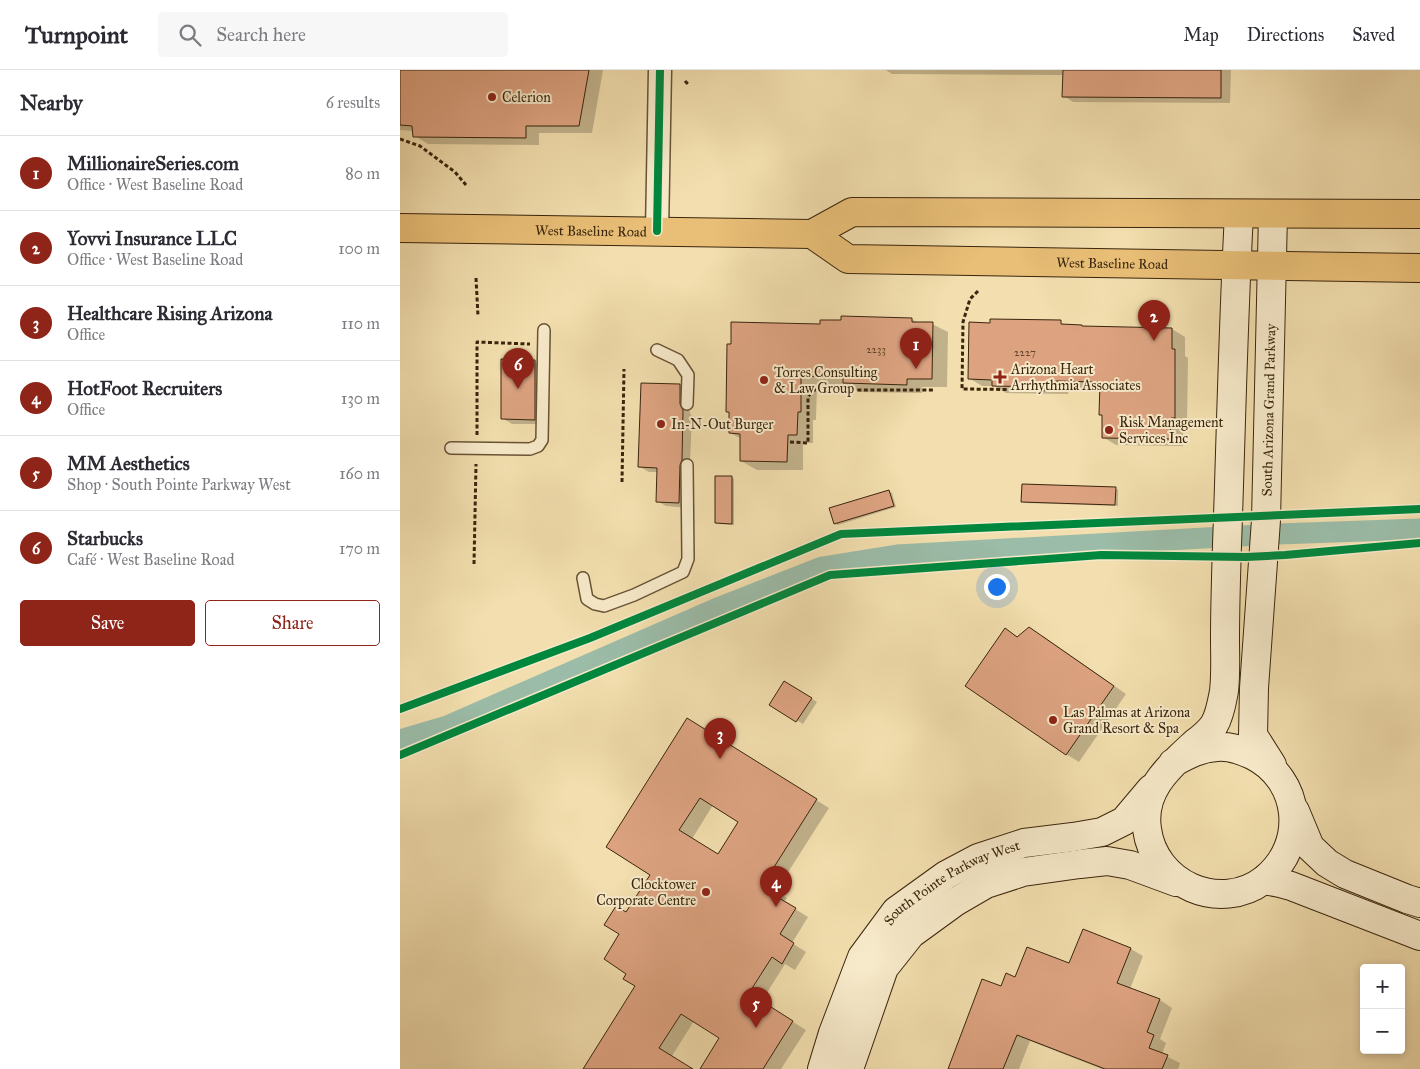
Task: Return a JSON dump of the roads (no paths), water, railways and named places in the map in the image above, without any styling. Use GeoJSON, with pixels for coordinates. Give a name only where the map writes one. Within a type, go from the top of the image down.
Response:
{"type":"FeatureCollection","features":[{"type":"Feature","properties":{"kind":"main road","name":"West Baseline Road"},"geometry":{"type":"LineString","coordinates":[[400,228],[812,234],[852,212],[1420,214]]}},
{"type":"Feature","properties":{"kind":"main road","name":"West Baseline Road"},"geometry":{"type":"LineString","coordinates":[[812,234],[848,259],[1420,268]]}},
{"type":"Feature","properties":{"kind":"street"},"geometry":{"type":"LineString","coordinates":[[657,231],[660,70]]}},
{"type":"Feature","properties":{"kind":"street","name":"South Arizona Grand Parkway"},"geometry":{"type":"LineString","coordinates":[[1239,214],[1224,687],[1219,716],[1212,728],[1165,773],[1148,805],[1146,828],[1153,852],[1166,872],[1185,886],[1204,893],[1225,894],[1245,890],[1264,880],[1279,865],[1289,847],[1294,826],[1293,805]]}},
{"type":"Feature","properties":{"kind":"street","name":"South Arizona Grand Parkway"},"geometry":{"type":"LineString","coordinates":[[1274,214],[1265,533],[1254,688],[1253,735],[1288,790],[1310,847],[1326,863],[1345,874],[1420,903]]}},
{"type":"Feature","properties":{"kind":"street","name":"South Arizona Grand Parkway"},"geometry":{"type":"LineString","coordinates":[[1165,773],[1194,752],[1218,747],[1241,750],[1263,760],[1280,777]]}},
{"type":"Feature","properties":{"kind":"street","name":"South Pointe Parkway West"},"geometry":{"type":"LineString","coordinates":[[822,1069],[833,1033],[862,956],[896,911],[946,875],[978,858],[1024,843],[1102,832],[1124,821],[1165,773]]}},
{"type":"Feature","properties":{"kind":"street","name":"South Pointe Parkway West"},"geometry":{"type":"LineString","coordinates":[[849,1069],[884,968],[911,934],[955,902],[986,884],[1023,872],[1107,861],[1130,865],[1185,886]]}},
{"type":"Feature","properties":{"kind":"street"},"geometry":{"type":"LineString","coordinates":[[1264,880],[1291,886],[1420,936]]}},
{"type":"Feature","properties":{"kind":"lane"},"geometry":{"type":"LineString","coordinates":[[451,448],[530,449],[538,446],[542,440],[544,330]]}},
{"type":"Feature","properties":{"kind":"lane"},"geometry":{"type":"LineString","coordinates":[[657,350],[678,360],[688,375],[687,404]]}},
{"type":"Feature","properties":{"kind":"lane"},"geometry":{"type":"LineString","coordinates":[[583,578],[587,599],[595,604],[604,606],[634,595],[683,572],[688,560],[687,465]]}},
{"type":"Feature","properties":{"kind":"waterway"},"geometry":{"type":"LineString","coordinates":[[400,740],[447,726],[715,609],[822,567],[897,555],[1278,534],[1420,529]]}},
{"type":"Feature","properties":{"kind":"place","name":"Celerion"},"geometry":{"type":"Point","coordinates":[492,97]}},
{"type":"Feature","properties":{"kind":"place","name":"Yovvi Insurance LLC"},"geometry":{"type":"Point","coordinates":[1154,341]}},
{"type":"Feature","properties":{"kind":"place","name":"MillionaireSeries.com"},"geometry":{"type":"Point","coordinates":[916,369]}},
{"type":"Feature","properties":{"kind":"place","name":"Arizona Heart Arrhythmia Associates"},"geometry":{"type":"Point","coordinates":[1000,377]}},
{"type":"Feature","properties":{"kind":"place","name":"Torres Consulting & Law Group"},"geometry":{"type":"Point","coordinates":[764,380]}},
{"type":"Feature","properties":{"kind":"place","name":"Starbucks"},"geometry":{"type":"Point","coordinates":[518,389]}},
{"type":"Feature","properties":{"kind":"place","name":"In-N-Out Burger"},"geometry":{"type":"Point","coordinates":[661,424]}},
{"type":"Feature","properties":{"kind":"place","name":"Risk Management Services Inc"},"geometry":{"type":"Point","coordinates":[1109,430]}},
{"type":"Feature","properties":{"kind":"place","name":"Las Palmas at Arizona Grand Resort & Spa"},"geometry":{"type":"Point","coordinates":[1053,720]}},
{"type":"Feature","properties":{"kind":"place","name":"Healthcare Rising Arizona"},"geometry":{"type":"Point","coordinates":[720,759]}},
{"type":"Feature","properties":{"kind":"place","name":"Clocktower Corporate Centre"},"geometry":{"type":"Point","coordinates":[706,892]}},
{"type":"Feature","properties":{"kind":"place","name":"HotFoot Recruiters"},"geometry":{"type":"Point","coordinates":[776,907]}},
{"type":"Feature","properties":{"kind":"place","name":"MM Aesthetics"},"geometry":{"type":"Point","coordinates":[756,1028]}}]}
